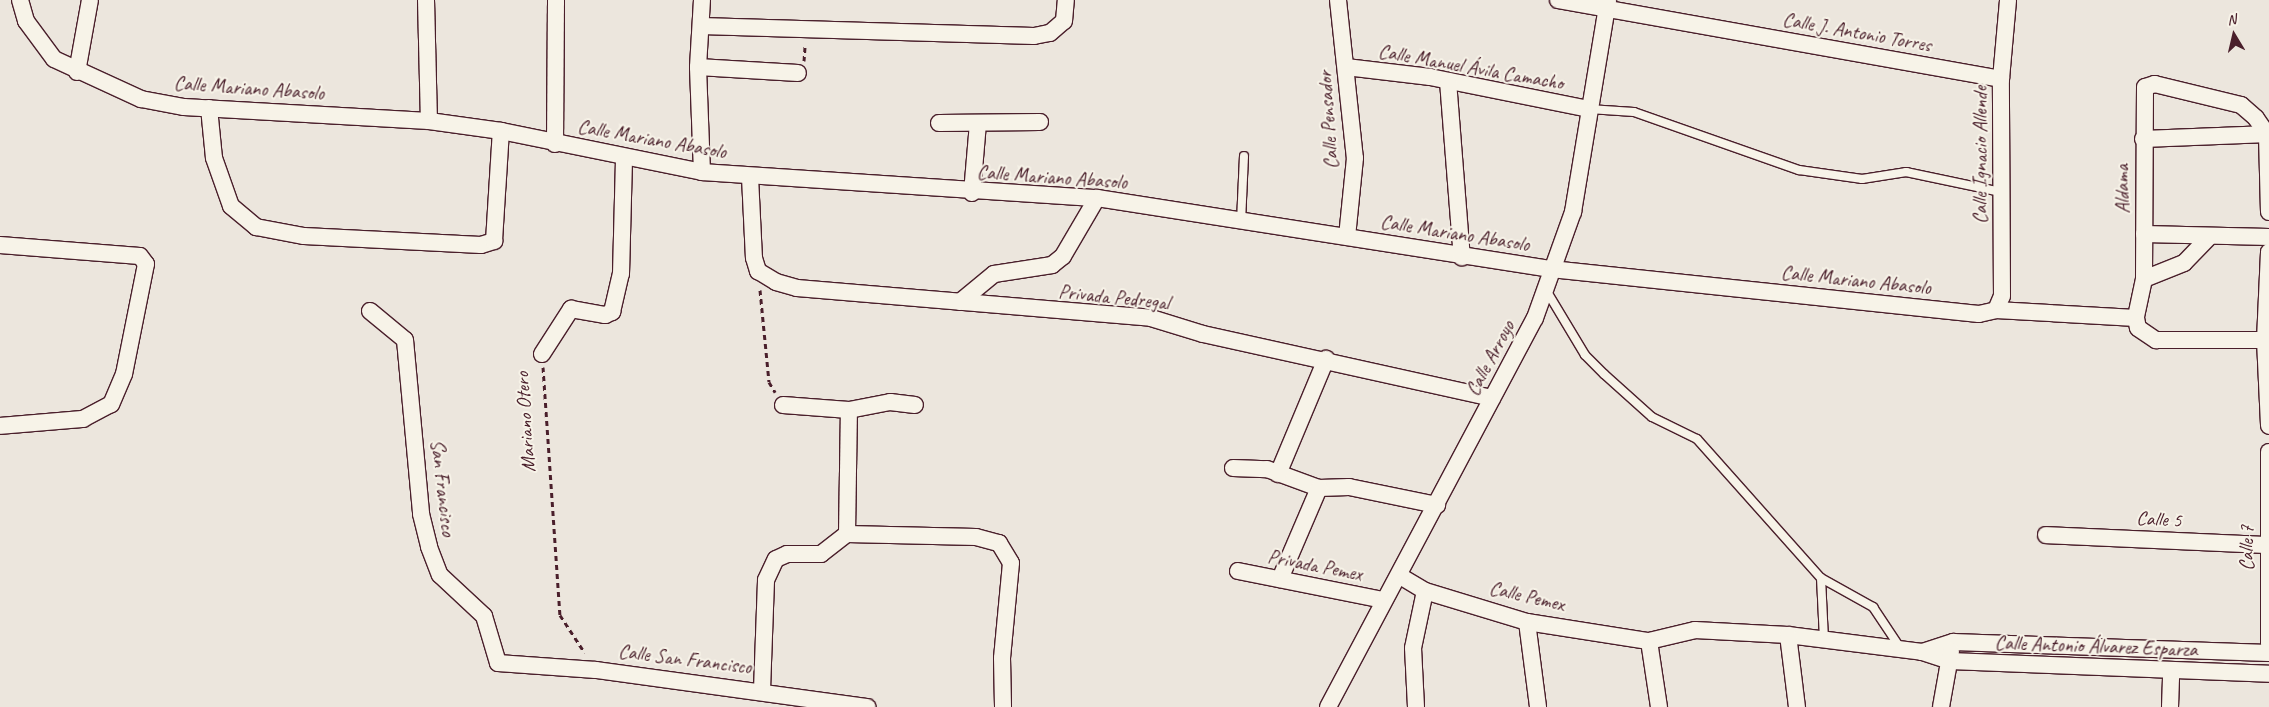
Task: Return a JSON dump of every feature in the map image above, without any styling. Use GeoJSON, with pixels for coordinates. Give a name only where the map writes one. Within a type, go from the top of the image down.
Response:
{"type":"FeatureCollection","features":[{"type":"Feature","properties":{"kind":"street","name":"Calle Mariano Abasolo"},"geometry":{"type":"LineString","coordinates":[[20,0],[38,42],[54,59],[106,86],[141,100],[209,108],[429,121],[501,131],[555,144],[702,172],[750,177],[972,193],[1097,198],[1462,257],[1551,269],[1979,314],[1996,310],[2136,318]]}},
{"type":"Feature","properties":{"kind":"street"},"geometry":{"type":"LineString","coordinates":[[77,72],[90,0]]}},
{"type":"Feature","properties":{"kind":"street"},"geometry":{"type":"LineString","coordinates":[[426,0],[429,121]]}},
{"type":"Feature","properties":{"kind":"street"},"geometry":{"type":"LineString","coordinates":[[555,144],[556,0]]}},
{"type":"Feature","properties":{"kind":"street"},"geometry":{"type":"LineString","coordinates":[[702,0],[698,67],[702,172]]}},
{"type":"Feature","properties":{"kind":"street"},"geometry":{"type":"LineString","coordinates":[[701,26],[1034,36],[1050,33],[1064,22],[1066,0]]}},
{"type":"Feature","properties":{"kind":"street","name":"Calle Pensador"},"geometry":{"type":"LineString","coordinates":[[1338,0],[1355,158],[1347,237]]}},
{"type":"Feature","properties":{"kind":"street","name":"Calle J. Antonio Torres"},"geometry":{"type":"LineString","coordinates":[[1558,0],[1607,5],[2001,79]]}},
{"type":"Feature","properties":{"kind":"street","name":"Calle Ignacio Allende"},"geometry":{"type":"LineString","coordinates":[[1996,310],[2002,296],[2001,79],[2008,0]]}},
{"type":"Feature","properties":{"kind":"street","name":"Calle Arroyo"},"geometry":{"type":"LineString","coordinates":[[1328,707],[1383,600],[1400,576],[1492,398],[1521,348],[1545,288],[1573,212],[1607,5]]}},
{"type":"Feature","properties":{"kind":"street"},"geometry":{"type":"LineString","coordinates":[[698,67],[798,73]]}},
{"type":"Feature","properties":{"kind":"street","name":"Calle Manuel Ávila Camacho"},"geometry":{"type":"LineString","coordinates":[[1346,67],[1448,81],[1589,109]]}},
{"type":"Feature","properties":{"kind":"street"},"geometry":{"type":"LineString","coordinates":[[1448,81],[1462,257]]}},
{"type":"Feature","properties":{"kind":"street","name":"Aldama"},"geometry":{"type":"LineString","coordinates":[[2136,318],[2144,279],[2143,93],[2149,84],[2241,106],[2268,134]]}},
{"type":"Feature","properties":{"kind":"street"},"geometry":{"type":"LineString","coordinates":[[209,108],[214,158],[231,206],[256,227],[304,236],[480,245],[494,241],[501,131]]}},
{"type":"Feature","properties":{"kind":"street"},"geometry":{"type":"LineString","coordinates":[[939,123],[1040,122]]}},
{"type":"Feature","properties":{"kind":"street"},"geometry":{"type":"LineString","coordinates":[[972,193],[978,123]]}},
{"type":"Feature","properties":{"kind":"street"},"geometry":{"type":"LineString","coordinates":[[2143,139],[2268,134],[2269,212]]}},
{"type":"Feature","properties":{"kind":"street","name":"Mariano Otero"},"geometry":{"type":"LineString","coordinates":[[542,354],[571,309],[605,315],[612,312],[621,274],[624,158]]}},
{"type":"Feature","properties":{"kind":"street"},"geometry":{"type":"LineString","coordinates":[[750,177],[758,270]]}},
{"type":"Feature","properties":{"kind":"street"},"geometry":{"type":"LineString","coordinates":[[960,302],[994,274],[1052,265],[1063,256],[1097,198]]}},
{"type":"Feature","properties":{"kind":"street"},"geometry":{"type":"LineString","coordinates":[[2144,234],[2269,237]]}},
{"type":"Feature","properties":{"kind":"street"},"geometry":{"type":"LineString","coordinates":[[2144,279],[2184,263],[2210,236]]}},
{"type":"Feature","properties":{"kind":"street"},"geometry":{"type":"LineString","coordinates":[[0,245],[140,256],[146,264],[124,374],[111,404],[83,419],[0,426]]}},
{"type":"Feature","properties":{"kind":"street"},"geometry":{"type":"LineString","coordinates":[[2269,252],[2267,340],[2269,426]]}},
{"type":"Feature","properties":{"kind":"street","name":"Privada Pedregal"},"geometry":{"type":"LineString","coordinates":[[758,270],[797,288],[1151,318],[1203,334],[1326,359],[1492,398]]}},
{"type":"Feature","properties":{"kind":"street","name":"San Francisco"},"geometry":{"type":"LineString","coordinates":[[370,311],[405,340],[421,514],[429,547],[440,575],[484,616],[498,663]]}},
{"type":"Feature","properties":{"kind":"street"},"geometry":{"type":"LineString","coordinates":[[2136,318],[2145,337],[2194,341],[2267,340]]}},
{"type":"Feature","properties":{"kind":"street"},"geometry":{"type":"LineString","coordinates":[[1278,474],[1326,359]]}},
{"type":"Feature","properties":{"kind":"street"},"geometry":{"type":"LineString","coordinates":[[783,405],[850,410],[890,402],[915,405]]}},
{"type":"Feature","properties":{"kind":"street"},"geometry":{"type":"LineString","coordinates":[[847,534],[850,410]]}},
{"type":"Feature","properties":{"kind":"street","name":"Calle 7"},"geometry":{"type":"LineString","coordinates":[[2269,452],[2269,644]]}},
{"type":"Feature","properties":{"kind":"street"},"geometry":{"type":"LineString","coordinates":[[1233,468],[1267,468],[1278,474],[1319,488],[1349,487],[1437,505]]}},
{"type":"Feature","properties":{"kind":"street"},"geometry":{"type":"LineString","coordinates":[[1280,579],[1319,488]]}},
{"type":"Feature","properties":{"kind":"street"},"geometry":{"type":"LineString","coordinates":[[762,690],[769,568],[787,554],[821,554],[847,534],[976,537],[991,539],[1007,549],[1012,582],[1002,658],[1003,707]]}},
{"type":"Feature","properties":{"kind":"street","name":"Calle 5"},"geometry":{"type":"LineString","coordinates":[[2046,535],[2268,545]]}},
{"type":"Feature","properties":{"kind":"street","name":"Privada Pemex"},"geometry":{"type":"LineString","coordinates":[[1238,571],[1383,600]]}},
{"type":"Feature","properties":{"kind":"street","name":"Calle Pemex"},"geometry":{"type":"LineString","coordinates":[[1400,576],[1425,591],[1527,622],[1649,641]]}},
{"type":"Feature","properties":{"kind":"street"},"geometry":{"type":"LineString","coordinates":[[1416,707],[1413,648],[1425,591]]}},
{"type":"Feature","properties":{"kind":"street"},"geometry":{"type":"LineString","coordinates":[[1527,622],[1538,707]]}},
{"type":"Feature","properties":{"kind":"street","name":"Calle Antonio Álvarez Esparza"},"geometry":{"type":"LineString","coordinates":[[1649,641],[1695,630],[1824,639],[1922,652],[1950,661],[2269,674]]}},
{"type":"Feature","properties":{"kind":"street"},"geometry":{"type":"LineString","coordinates":[[1788,635],[1797,707]]}},
{"type":"Feature","properties":{"kind":"street"},"geometry":{"type":"LineString","coordinates":[[1649,641],[1659,707]]}},
{"type":"Feature","properties":{"kind":"street"},"geometry":{"type":"LineString","coordinates":[[1941,707],[1953,642]]}},
{"type":"Feature","properties":{"kind":"street","name":"Calle Antonio Álvarez Esparza"},"geometry":{"type":"LineString","coordinates":[[1922,652],[1953,642],[2269,652]]}},
{"type":"Feature","properties":{"kind":"street","name":"Calle San Francisco"},"geometry":{"type":"LineString","coordinates":[[498,663],[596,670],[762,690],[867,707]]}},
{"type":"Feature","properties":{"kind":"street"},"geometry":{"type":"LineString","coordinates":[[2170,707],[2171,671]]}},
{"type":"Feature","properties":{"kind":"lane"},"geometry":{"type":"LineString","coordinates":[[1589,109],[1634,112],[1799,170],[1862,179],[1906,172],[2002,192]]}},
{"type":"Feature","properties":{"kind":"lane"},"geometry":{"type":"LineString","coordinates":[[1240,222],[1244,156]]}},
{"type":"Feature","properties":{"kind":"lane"},"geometry":{"type":"LineString","coordinates":[[1545,288],[1597,368],[1652,417],[1697,439],[1821,578],[1873,607],[1901,649]]}},
{"type":"Feature","properties":{"kind":"lane"},"geometry":{"type":"LineString","coordinates":[[1821,578],[1824,639]]}},
{"type":"Feature","properties":{"kind":"path"},"geometry":{"type":"LineString","coordinates":[[798,73],[804,64],[805,29]]}},
{"type":"Feature","properties":{"kind":"path"},"geometry":{"type":"LineString","coordinates":[[758,270],[768,382],[783,405]]}},
{"type":"Feature","properties":{"kind":"path","name":"Mariano Otero"},"geometry":{"type":"LineString","coordinates":[[542,354],[560,615],[596,670]]}}]}
